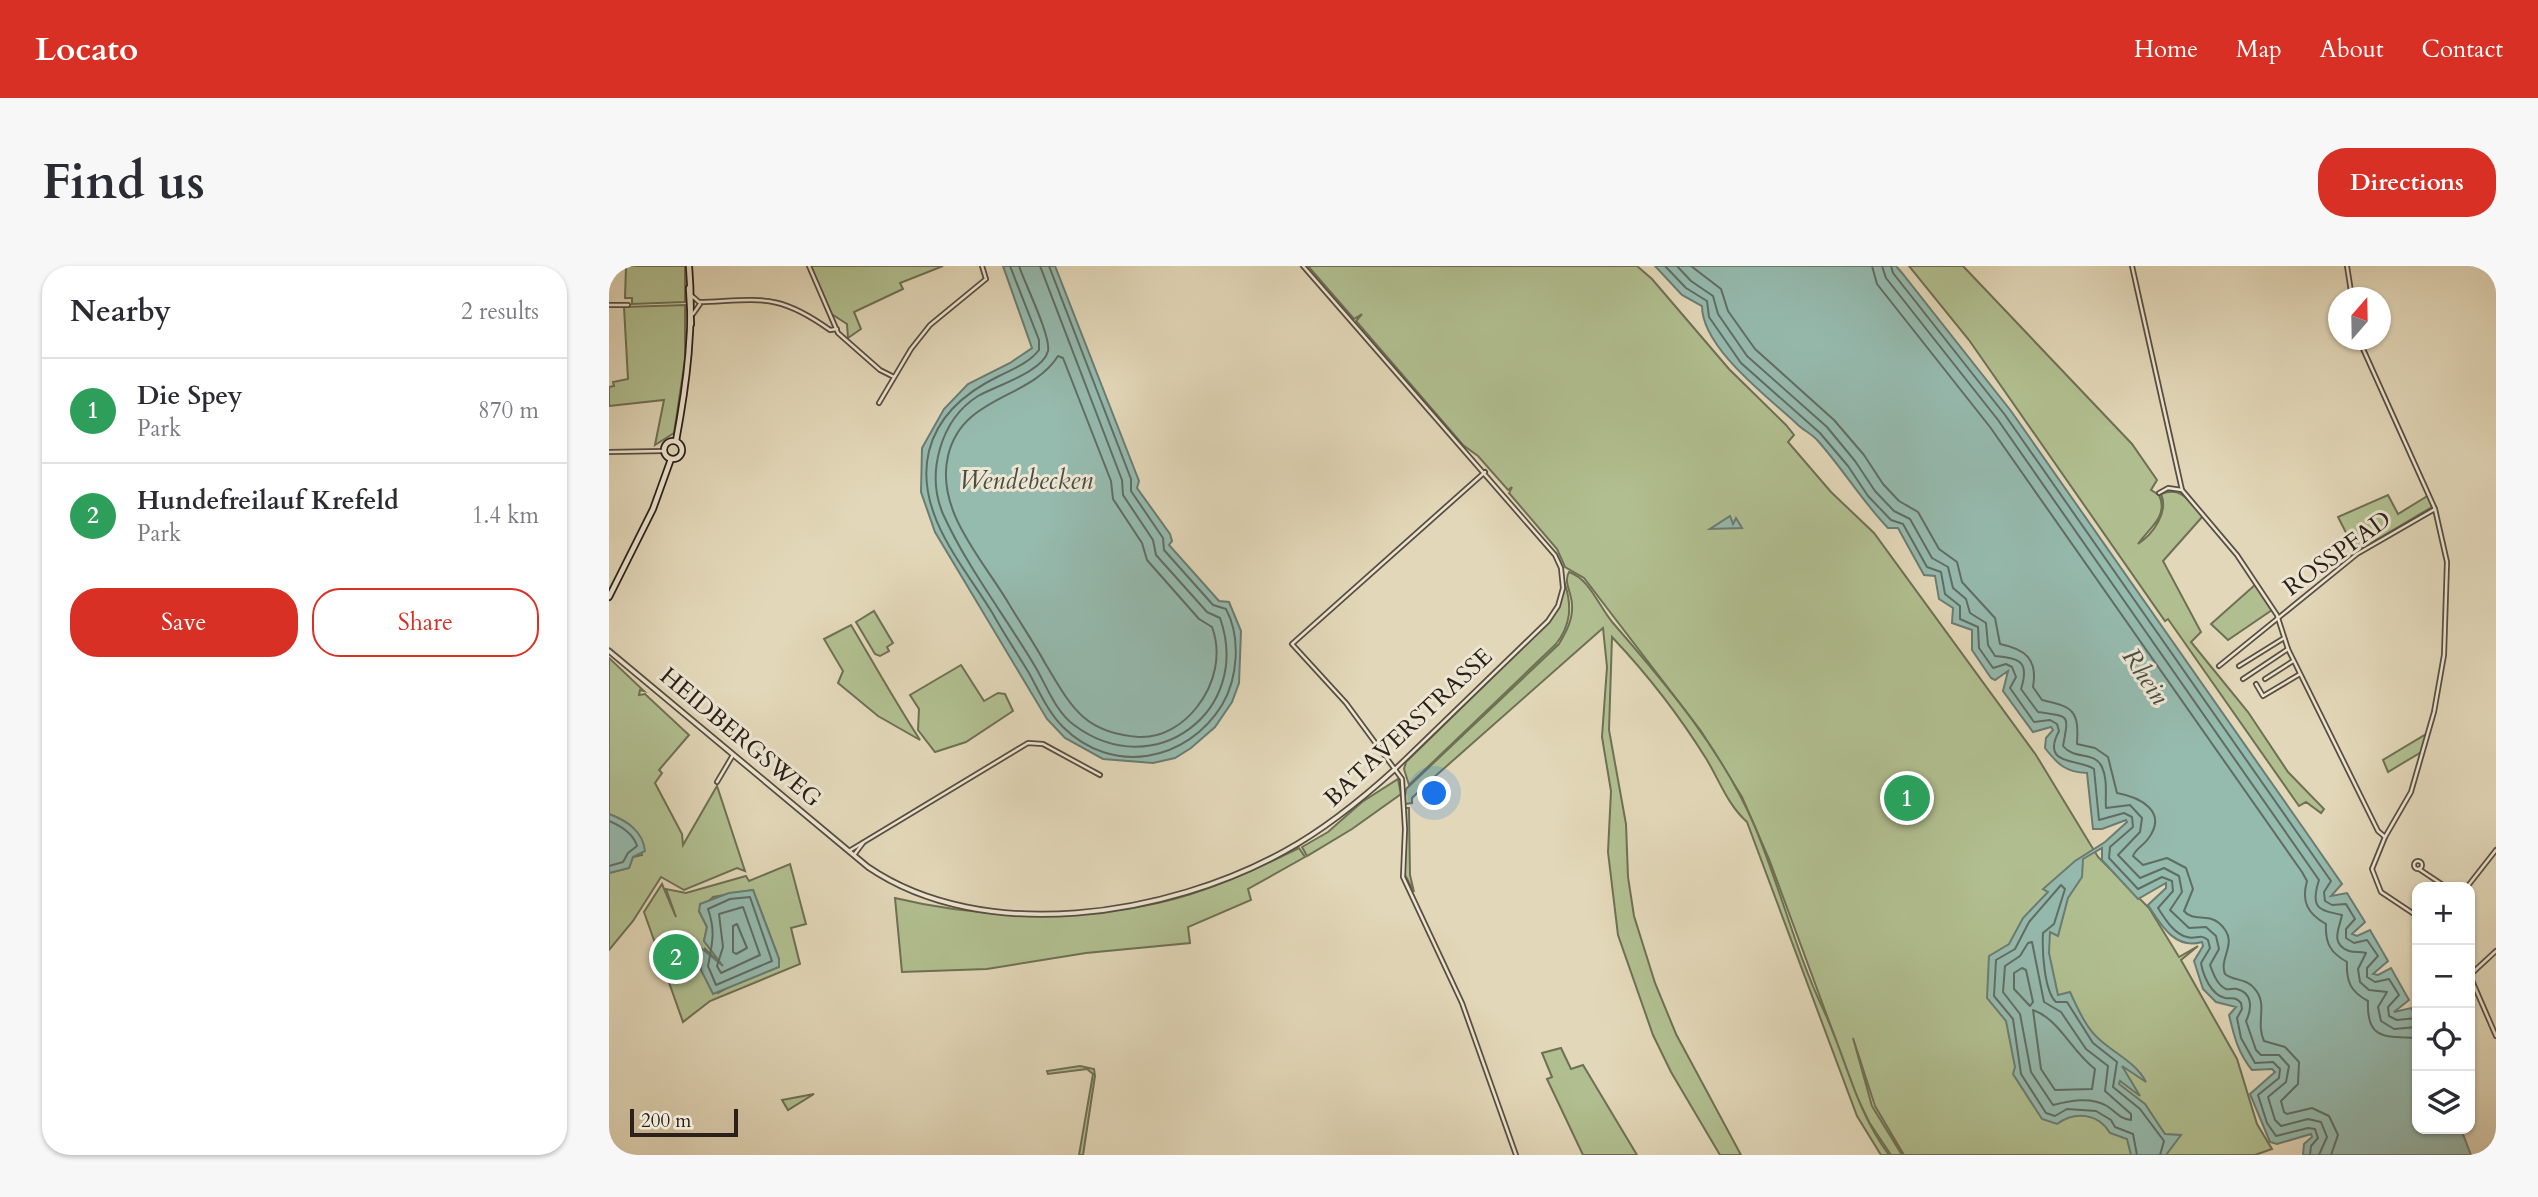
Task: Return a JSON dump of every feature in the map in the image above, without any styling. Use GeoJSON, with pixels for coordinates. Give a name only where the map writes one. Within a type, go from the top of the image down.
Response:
{"type":"FeatureCollection","features":[{"type":"Feature","properties":{"kind":"main road"},"geometry":{"type":"LineString","coordinates":[[689,266],[691,325]]}},
{"type":"Feature","properties":{"kind":"main road"},"geometry":{"type":"LineString","coordinates":[[675,442],[685,393],[693,314],[690,281]]}},
{"type":"Feature","properties":{"kind":"main road"},"geometry":{"type":"LineString","coordinates":[[667,443],[680,444],[682,453],[671,459],[664,451],[667,443]]}},
{"type":"Feature","properties":{"kind":"main road"},"geometry":{"type":"LineString","coordinates":[[609,597],[653,509],[671,459]]}},
{"type":"Feature","properties":{"kind":"street"},"geometry":{"type":"LineString","coordinates":[[809,266],[838,331],[880,370],[894,377]]}},
{"type":"Feature","properties":{"kind":"street"},"geometry":{"type":"LineString","coordinates":[[879,404],[930,325],[986,279],[982,266]]}},
{"type":"Feature","properties":{"kind":"street","name":"BATAVERSTRASSE"},"geometry":{"type":"LineString","coordinates":[[854,855],[882,876],[907,889],[966,906],[1055,913],[1132,905],[1191,891],[1233,876],[1284,852],[1335,819],[1395,769],[1548,621],[1562,595],[1561,568],[1555,555],[1303,266]]}},
{"type":"Feature","properties":{"kind":"street"},"geometry":{"type":"LineString","coordinates":[[2132,266],[2182,490],[2238,555],[2278,619],[2218,666]]}},
{"type":"Feature","properties":{"kind":"street"},"geometry":{"type":"LineString","coordinates":[[2347,266],[2350,287]]}},
{"type":"Feature","properties":{"kind":"street"},"geometry":{"type":"LineString","coordinates":[[692,296],[695,301],[703,302],[768,299],[802,311],[830,330],[838,331]]}},
{"type":"Feature","properties":{"kind":"street"},"geometry":{"type":"LineString","coordinates":[[693,314],[703,302]]}},
{"type":"Feature","properties":{"kind":"street"},"geometry":{"type":"LineString","coordinates":[[609,305],[628,305]]}},
{"type":"Feature","properties":{"kind":"street"},"geometry":{"type":"LineString","coordinates":[[2363,350],[2435,509],[2447,562],[2442,671],[2411,792],[2373,864],[2375,882],[2385,896],[2412,913]]}},
{"type":"Feature","properties":{"kind":"street"},"geometry":{"type":"LineString","coordinates":[[609,452],[664,451]]}},
{"type":"Feature","properties":{"kind":"street"},"geometry":{"type":"LineString","coordinates":[[1485,472],[1291,644],[1346,703],[1403,783],[1403,877],[1464,1009],[1516,1155]]}},
{"type":"Feature","properties":{"kind":"street"},"geometry":{"type":"LineString","coordinates":[[2159,493],[2168,488],[2182,490]]}},
{"type":"Feature","properties":{"kind":"street","name":"ROSSPFAD"},"geometry":{"type":"LineString","coordinates":[[2385,837],[2378,831],[2293,661],[2278,619],[2357,554],[2435,509]]}},
{"type":"Feature","properties":{"kind":"street"},"geometry":{"type":"LineString","coordinates":[[2238,666],[2284,638]]}},
{"type":"Feature","properties":{"kind":"street"},"geometry":{"type":"LineString","coordinates":[[2243,679],[2288,649]]}},
{"type":"Feature","properties":{"kind":"street","name":"HEIDBERGSWEG"},"geometry":{"type":"LineString","coordinates":[[609,651],[854,855]]}},
{"type":"Feature","properties":{"kind":"street"},"geometry":{"type":"LineString","coordinates":[[2265,679],[2293,661]]}},
{"type":"Feature","properties":{"kind":"street"},"geometry":{"type":"LineString","coordinates":[[2256,684],[2263,696],[2301,674]]}},
{"type":"Feature","properties":{"kind":"street"},"geometry":{"type":"LineString","coordinates":[[849,851],[1028,743],[1049,747],[1100,775]]}},
{"type":"Feature","properties":{"kind":"street"},"geometry":{"type":"LineString","coordinates":[[717,782],[733,755]]}},
{"type":"Feature","properties":{"kind":"street"},"geometry":{"type":"LineString","coordinates":[[854,855],[868,839]]}},
{"type":"Feature","properties":{"kind":"street"},"geometry":{"type":"LineString","coordinates":[[2471,882],[2496,850]]}},
{"type":"Feature","properties":{"kind":"street"},"geometry":{"type":"LineString","coordinates":[[2419,869],[2438,882]]}},
{"type":"Feature","properties":{"kind":"street"},"geometry":{"type":"LineString","coordinates":[[2475,970],[2496,951]]}},
{"type":"Feature","properties":{"kind":"street"},"geometry":{"type":"LineString","coordinates":[[2475,987],[2496,1037]]}},
{"type":"Feature","properties":{"kind":"green space"},"geometry":{"type":"Polygon","coordinates":[[[626,266],[685,266],[685,302],[632,304],[632,298],[625,298],[626,266]]]}},
{"type":"Feature","properties":{"kind":"green space"},"geometry":{"type":"Polygon","coordinates":[[[811,266],[943,266],[900,283],[903,289],[854,312],[861,329],[848,338],[847,324],[830,313],[811,266]]]}},
{"type":"Feature","properties":{"kind":"green space"},"geometry":{"type":"Polygon","coordinates":[[[1308,266],[1637,266],[1652,279],[1729,369],[1786,425],[1794,435],[1788,442],[1831,492],[1874,533],[2036,755],[2098,857],[2149,908],[2179,957],[2198,946],[2181,960],[2237,1059],[2257,1124],[2272,1149],[2255,1155],[1904,1155],[1875,1106],[1853,1038],[1872,1106],[1902,1155],[1891,1155],[1869,1122],[1857,1097],[1769,859],[1742,797],[1701,731],[1584,578],[1565,567],[1557,549],[1509,493],[1512,487],[1508,490],[1478,456],[1463,445],[1356,321],[1362,314],[1354,319],[1308,266]]]}},
{"type":"Feature","properties":{"kind":"green space"},"geometry":{"type":"Polygon","coordinates":[[[1909,266],[1963,266],[2132,444],[2157,480],[2151,490],[2159,495],[2161,502],[2160,516],[2138,544],[2158,522],[2163,508],[2161,494],[2180,493],[2203,516],[2163,561],[2201,632],[2191,642],[2248,712],[2288,772],[2324,809],[2321,813],[2306,802],[2299,806],[2168,619],[2165,621],[1969,340],[1909,266]]]}},
{"type":"Feature","properties":{"kind":"green space"},"geometry":{"type":"Polygon","coordinates":[[[685,305],[685,360],[674,433],[655,445],[664,400],[609,406],[609,387],[614,386],[613,382],[628,379],[624,307],[685,305]]]}},
{"type":"Feature","properties":{"kind":"green space"},"geometry":{"type":"Polygon","coordinates":[[[2388,495],[2398,514],[2429,495],[2432,507],[2356,552],[2338,517],[2388,495]]]}},
{"type":"Feature","properties":{"kind":"green space"},"geometry":{"type":"Polygon","coordinates":[[[1569,572],[1583,581],[1613,623],[1673,694],[1710,745],[1742,799],[1860,1102],[1877,1138],[1889,1155],[1881,1155],[1857,1116],[1747,822],[1729,801],[1707,760],[1674,711],[1612,637],[1609,730],[1626,824],[1628,877],[1634,916],[1655,983],[1676,1034],[1741,1155],[1720,1155],[1671,1072],[1653,1035],[1618,935],[1608,852],[1611,791],[1602,737],[1607,667],[1603,628],[1432,779],[1412,798],[1412,803],[1404,804],[1406,789],[1559,644],[1572,610],[1567,580],[1569,572]]]}},
{"type":"Feature","properties":{"kind":"green space"},"geometry":{"type":"Polygon","coordinates":[[[1565,584],[1569,615],[1565,630],[1556,644],[1409,785],[1404,769],[1406,762],[1547,624],[1560,604],[1565,584]]]}},
{"type":"Feature","properties":{"kind":"green space"},"geometry":{"type":"Polygon","coordinates":[[[2256,584],[2272,610],[2228,640],[2211,624],[2256,584]]]}},
{"type":"Feature","properties":{"kind":"green space"},"geometry":{"type":"Polygon","coordinates":[[[874,611],[893,643],[887,647],[889,651],[880,656],[875,654],[856,622],[874,611]]]}},
{"type":"Feature","properties":{"kind":"green space"},"geometry":{"type":"Polygon","coordinates":[[[851,625],[920,740],[878,716],[838,683],[843,671],[824,639],[851,625]]]}},
{"type":"Feature","properties":{"kind":"green space"},"geometry":{"type":"Polygon","coordinates":[[[609,658],[644,691],[640,690],[639,695],[645,694],[689,735],[659,770],[662,773],[655,783],[682,834],[683,845],[717,786],[745,871],[737,868],[684,890],[661,877],[633,921],[609,950],[609,873],[629,868],[633,857],[642,855],[639,839],[633,828],[609,814],[609,658]]]}},
{"type":"Feature","properties":{"kind":"green space"},"geometry":{"type":"Polygon","coordinates":[[[961,665],[984,701],[998,693],[1005,694],[1013,711],[966,742],[935,752],[918,730],[919,709],[910,695],[961,665]]]}},
{"type":"Feature","properties":{"kind":"green space"},"geometry":{"type":"Polygon","coordinates":[[[2428,733],[2423,751],[2388,772],[2383,760],[2428,733]]]}},
{"type":"Feature","properties":{"kind":"green space"},"geometry":{"type":"Polygon","coordinates":[[[1398,779],[1401,794],[1352,829],[1307,856],[1302,847],[1328,832],[1362,802],[1398,779]]]}},
{"type":"Feature","properties":{"kind":"green space"},"geometry":{"type":"Polygon","coordinates":[[[1405,808],[1409,808],[1410,875],[1414,892],[1405,875],[1405,808]]]}},
{"type":"Feature","properties":{"kind":"green space"},"geometry":{"type":"Polygon","coordinates":[[[1299,848],[1305,857],[1248,889],[1251,900],[1188,927],[1190,943],[1086,953],[987,969],[902,972],[895,898],[967,911],[1005,914],[1044,915],[1120,910],[1191,894],[1246,873],[1299,848]]]}},
{"type":"Feature","properties":{"kind":"green space"},"geometry":{"type":"Polygon","coordinates":[[[790,864],[806,924],[791,928],[800,964],[710,1001],[683,1022],[644,912],[662,884],[676,917],[666,889],[686,893],[746,876],[749,881],[790,864]],[[753,890],[713,897],[699,911],[707,927],[704,941],[723,966],[705,949],[701,965],[718,993],[779,959],[753,890]]]}},
{"type":"Feature","properties":{"kind":"green space"},"geometry":{"type":"Polygon","coordinates":[[[1561,1048],[1571,1069],[1583,1065],[1637,1155],[1583,1155],[1547,1079],[1552,1077],[1542,1053],[1561,1048]]]}},
{"type":"Feature","properties":{"kind":"green space"},"geometry":{"type":"Polygon","coordinates":[[[1080,1066],[1094,1069],[1095,1076],[1083,1155],[1079,1155],[1093,1074],[1087,1069],[1048,1074],[1047,1071],[1080,1066]]]}},
{"type":"Feature","properties":{"kind":"green space"},"geometry":{"type":"Polygon","coordinates":[[[814,1094],[788,1110],[782,1100],[814,1094]]]}},
{"type":"Feature","properties":{"kind":"water","name":"Wendebecken"},"geometry":{"type":"Polygon","coordinates":[[[1003,266],[1055,266],[1139,481],[1137,488],[1170,534],[1172,541],[1169,545],[1219,601],[1229,602],[1241,631],[1239,683],[1232,702],[1215,727],[1175,758],[1153,763],[1103,759],[1065,738],[1047,719],[935,532],[921,492],[922,448],[944,409],[968,384],[1010,363],[1032,348],[1003,266]]]}},
{"type":"Feature","properties":{"kind":"water","name":"Rhein"},"geometry":{"type":"Polygon","coordinates":[[[1655,266],[1896,266],[2011,411],[2342,884],[2331,896],[2347,893],[2365,922],[2352,934],[2357,936],[2370,930],[2388,961],[2373,974],[2378,975],[2391,968],[2409,1000],[2394,1012],[2412,1010],[2412,1134],[2463,1134],[2471,1155],[2303,1155],[2304,1144],[2312,1137],[2311,1134],[2277,1144],[2270,1142],[2250,1094],[2275,1072],[2272,1069],[2252,1070],[2240,1051],[2231,1023],[2229,1015],[2236,1007],[2216,1002],[2203,989],[2194,961],[2203,946],[2202,942],[2192,944],[2176,939],[2164,928],[2148,905],[2166,888],[2166,883],[2138,899],[2102,860],[2102,848],[2083,859],[2082,877],[2068,898],[2058,936],[2050,932],[2049,953],[2058,995],[2070,992],[2095,1035],[2132,1064],[2146,1082],[2122,1066],[2140,1096],[2120,1081],[2119,1084],[2145,1104],[2165,1134],[2181,1135],[2166,1155],[2131,1155],[2127,1139],[2110,1133],[2093,1118],[2071,1117],[2057,1124],[2042,1119],[2013,1074],[2015,1067],[2006,1021],[1987,998],[1989,956],[2009,944],[2023,918],[2048,892],[2043,889],[2127,822],[2126,820],[2102,829],[2093,829],[2087,773],[2063,767],[2054,759],[2045,748],[2046,738],[2053,730],[2051,727],[2033,732],[2003,691],[2008,671],[1995,680],[1991,678],[1972,650],[1972,630],[1952,623],[1953,608],[1939,599],[1935,576],[1924,575],[1898,528],[1888,528],[1818,441],[1770,400],[1724,355],[1705,322],[1702,306],[1682,295],[1655,266]]]}},
{"type":"Feature","properties":{"kind":"water"},"geometry":{"type":"Polygon","coordinates":[[[1730,516],[1733,524],[1736,518],[1742,528],[1710,529],[1730,516]]]}},
{"type":"Feature","properties":{"kind":"water"},"geometry":{"type":"Polygon","coordinates":[[[609,814],[637,832],[645,851],[633,857],[629,868],[609,873],[609,814]]]}},
{"type":"Feature","properties":{"kind":"water"},"geometry":{"type":"Polygon","coordinates":[[[753,890],[779,959],[779,967],[713,994],[701,970],[701,948],[723,966],[704,941],[707,927],[699,911],[700,904],[729,893],[753,890]]]}},
{"type":"Feature","properties":{"kind":"place","name":"Die Spey"},"geometry":{"type":"Point","coordinates":[1907,798]}},
{"type":"Feature","properties":{"kind":"place","name":"Hundefreilauf Krefeld"},"geometry":{"type":"Point","coordinates":[676,957]}}]}
